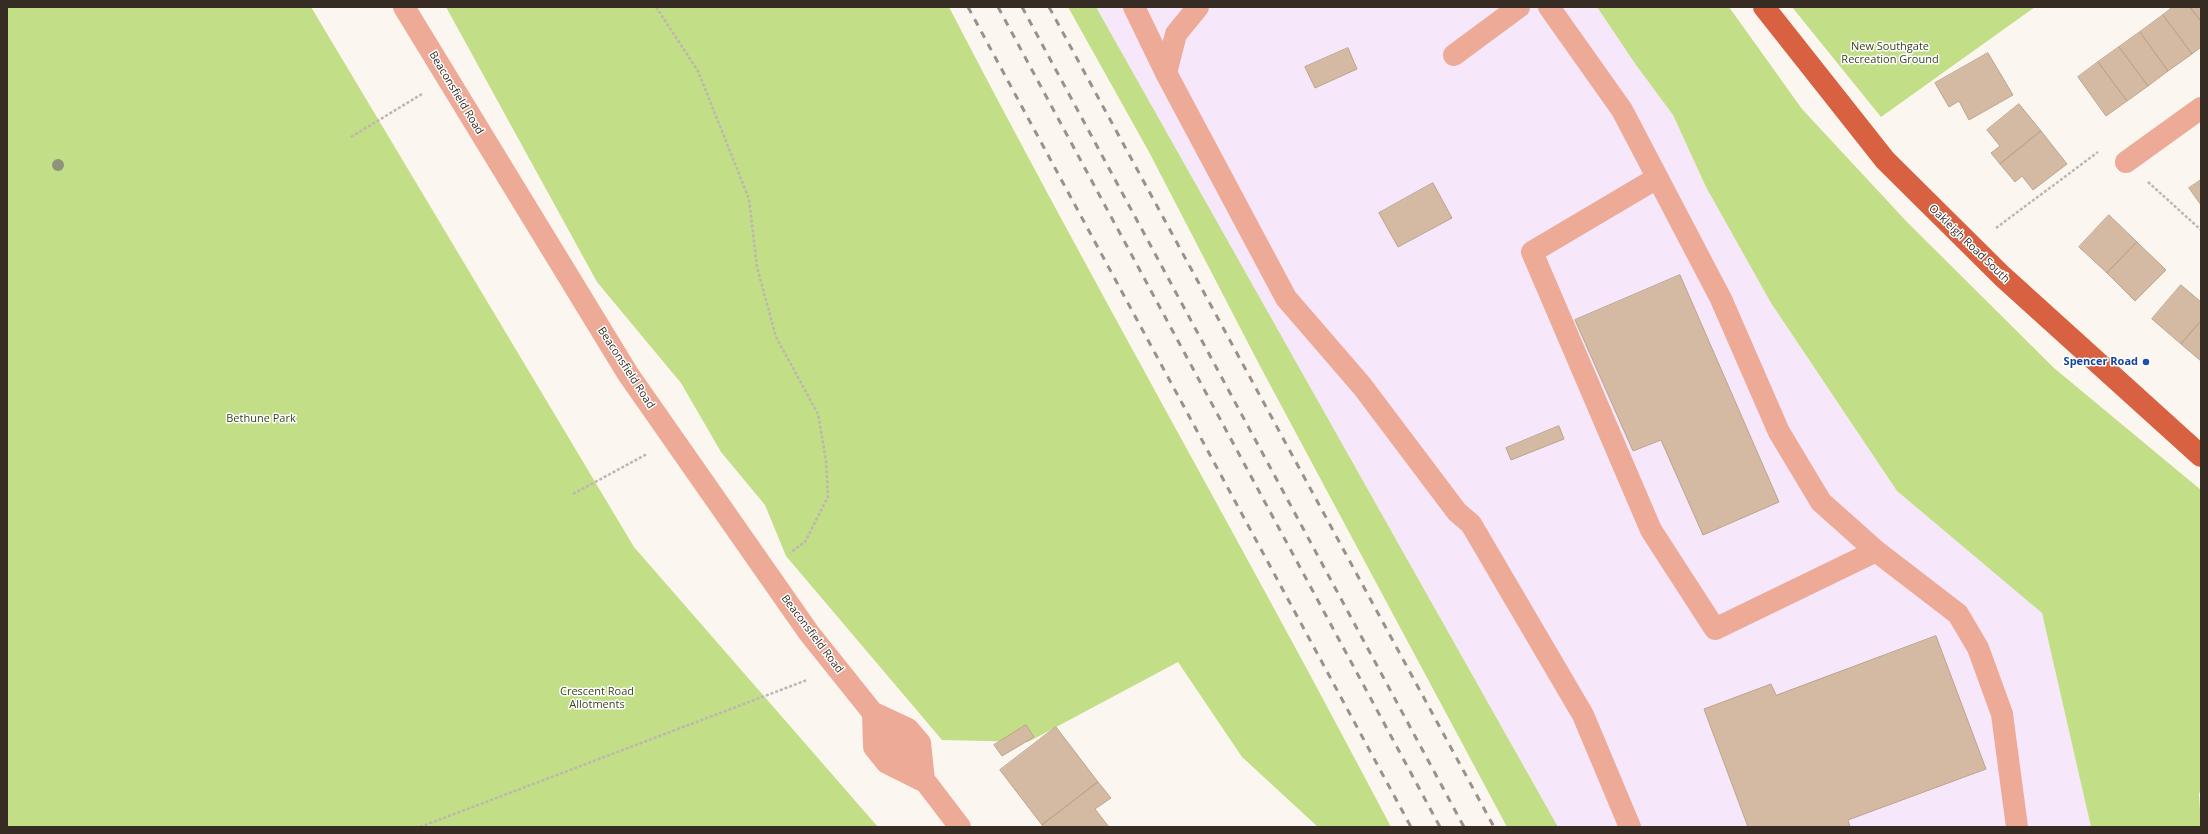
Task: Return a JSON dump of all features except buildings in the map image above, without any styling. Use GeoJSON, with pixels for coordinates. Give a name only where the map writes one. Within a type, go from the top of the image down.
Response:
{"type":"FeatureCollection","features":[{"type":"Feature","properties":{"kind":"main road","name":"Oakleigh Road South"},"geometry":{"type":"LineString","coordinates":[[1764,7],[1885,160],[2002,276],[2201,456]]}},
{"type":"Feature","properties":{"kind":"street","name":"Beaconsfield Road"},"geometry":{"type":"LineString","coordinates":[[404,7],[628,374],[809,633],[873,713],[908,729],[920,743],[924,781]]}},
{"type":"Feature","properties":{"kind":"street"},"geometry":{"type":"LineString","coordinates":[[1134,7],[1166,74],[1286,298],[1362,386],[1457,512],[1472,524],[1583,715],[1630,827]]}},
{"type":"Feature","properties":{"kind":"street"},"geometry":{"type":"LineString","coordinates":[[1166,74],[1176,34],[1198,7]]}},
{"type":"Feature","properties":{"kind":"street"},"geometry":{"type":"LineString","coordinates":[[1454,55],[1519,7]]}},
{"type":"Feature","properties":{"kind":"street"},"geometry":{"type":"LineString","coordinates":[[1549,7],[1622,110],[1721,299],[1779,432],[1821,502],[1876,551],[1958,614],[1978,648],[2002,714],[2017,827]]}},
{"type":"Feature","properties":{"kind":"street"},"geometry":{"type":"LineString","coordinates":[[2126,162],[2201,108]]}},
{"type":"Feature","properties":{"kind":"street"},"geometry":{"type":"LineString","coordinates":[[1658,178],[1532,252],[1651,530],[1715,630],[1876,551]]}},
{"type":"Feature","properties":{"kind":"street"},"geometry":{"type":"LineString","coordinates":[[873,713],[874,747],[880,755],[887,763],[924,781],[960,827]]}},
{"type":"Feature","properties":{"kind":"path"},"geometry":{"type":"LineString","coordinates":[[656,7],[698,71],[749,199],[757,268],[776,337],[818,414],[826,461],[828,497],[805,542],[765,570]]}},
{"type":"Feature","properties":{"kind":"path"},"geometry":{"type":"LineString","coordinates":[[351,137],[448,79]]}},
{"type":"Feature","properties":{"kind":"path"},"geometry":{"type":"LineString","coordinates":[[1972,247],[2109,144],[2126,162],[2201,230]]}},
{"type":"Feature","properties":{"kind":"path"},"geometry":{"type":"LineString","coordinates":[[573,494],[673,439]]}},
{"type":"Feature","properties":{"kind":"path"},"geometry":{"type":"LineString","coordinates":[[420,827],[804,682],[837,667]]}},
{"type":"Feature","properties":{"kind":"shaded area"},"geometry":{"type":"Polygon","coordinates":[[[1096,7],[1597,7],[1636,65],[1673,115],[1706,187],[1771,303],[1897,491],[2042,613],[2091,827],[1558,827],[1096,7]]]}},
{"type":"Feature","properties":{"kind":"green space","name":"Bethune Park"},"geometry":{"type":"Polygon","coordinates":[[[7,7],[311,7],[634,547],[878,827],[7,827],[7,7]]]}},
{"type":"Feature","properties":{"kind":"green space"},"geometry":{"type":"Polygon","coordinates":[[[446,7],[949,7],[1058,213],[1337,724],[1391,827],[1318,827],[1242,757],[1178,662],[1028,742],[942,740],[786,556],[765,505],[721,452],[681,383],[597,282],[446,7]]]}},
{"type":"Feature","properties":{"kind":"green space"},"geometry":{"type":"Polygon","coordinates":[[[1068,7],[1096,7],[1558,827],[1507,827],[1260,366],[1149,152],[1068,7]]]}},
{"type":"Feature","properties":{"kind":"green space"},"geometry":{"type":"Polygon","coordinates":[[[1597,7],[1729,7],[1802,109],[1907,222],[2054,368],[2201,490],[2201,789],[2199,794],[2201,827],[2091,827],[2042,613],[1897,491],[1771,303],[1706,187],[1673,115],[1636,65],[1597,7]]]}},
{"type":"Feature","properties":{"kind":"green space","name":"New Southgate Recreation Ground"},"geometry":{"type":"Polygon","coordinates":[[[1792,7],[2035,7],[1881,117],[1792,7]]]}},
{"type":"Feature","properties":{"kind":"railway"},"geometry":{"type":"LineString","coordinates":[[968,7],[1411,827]]}},
{"type":"Feature","properties":{"kind":"railway"},"geometry":{"type":"LineString","coordinates":[[998,7],[1440,827]]}},
{"type":"Feature","properties":{"kind":"railway"},"geometry":{"type":"LineString","coordinates":[[1022,7],[1464,827]]}},
{"type":"Feature","properties":{"kind":"railway"},"geometry":{"type":"LineString","coordinates":[[1049,7],[1494,827]]}},
{"type":"Feature","properties":{"kind":"place","name":"Spencer Road"},"geometry":{"type":"Point","coordinates":[2146,362]}},
{"type":"Feature","properties":{"kind":"park label","name":"Crescent Road Allotments"},"geometry":{"type":"Point","coordinates":[597,698]}}]}
